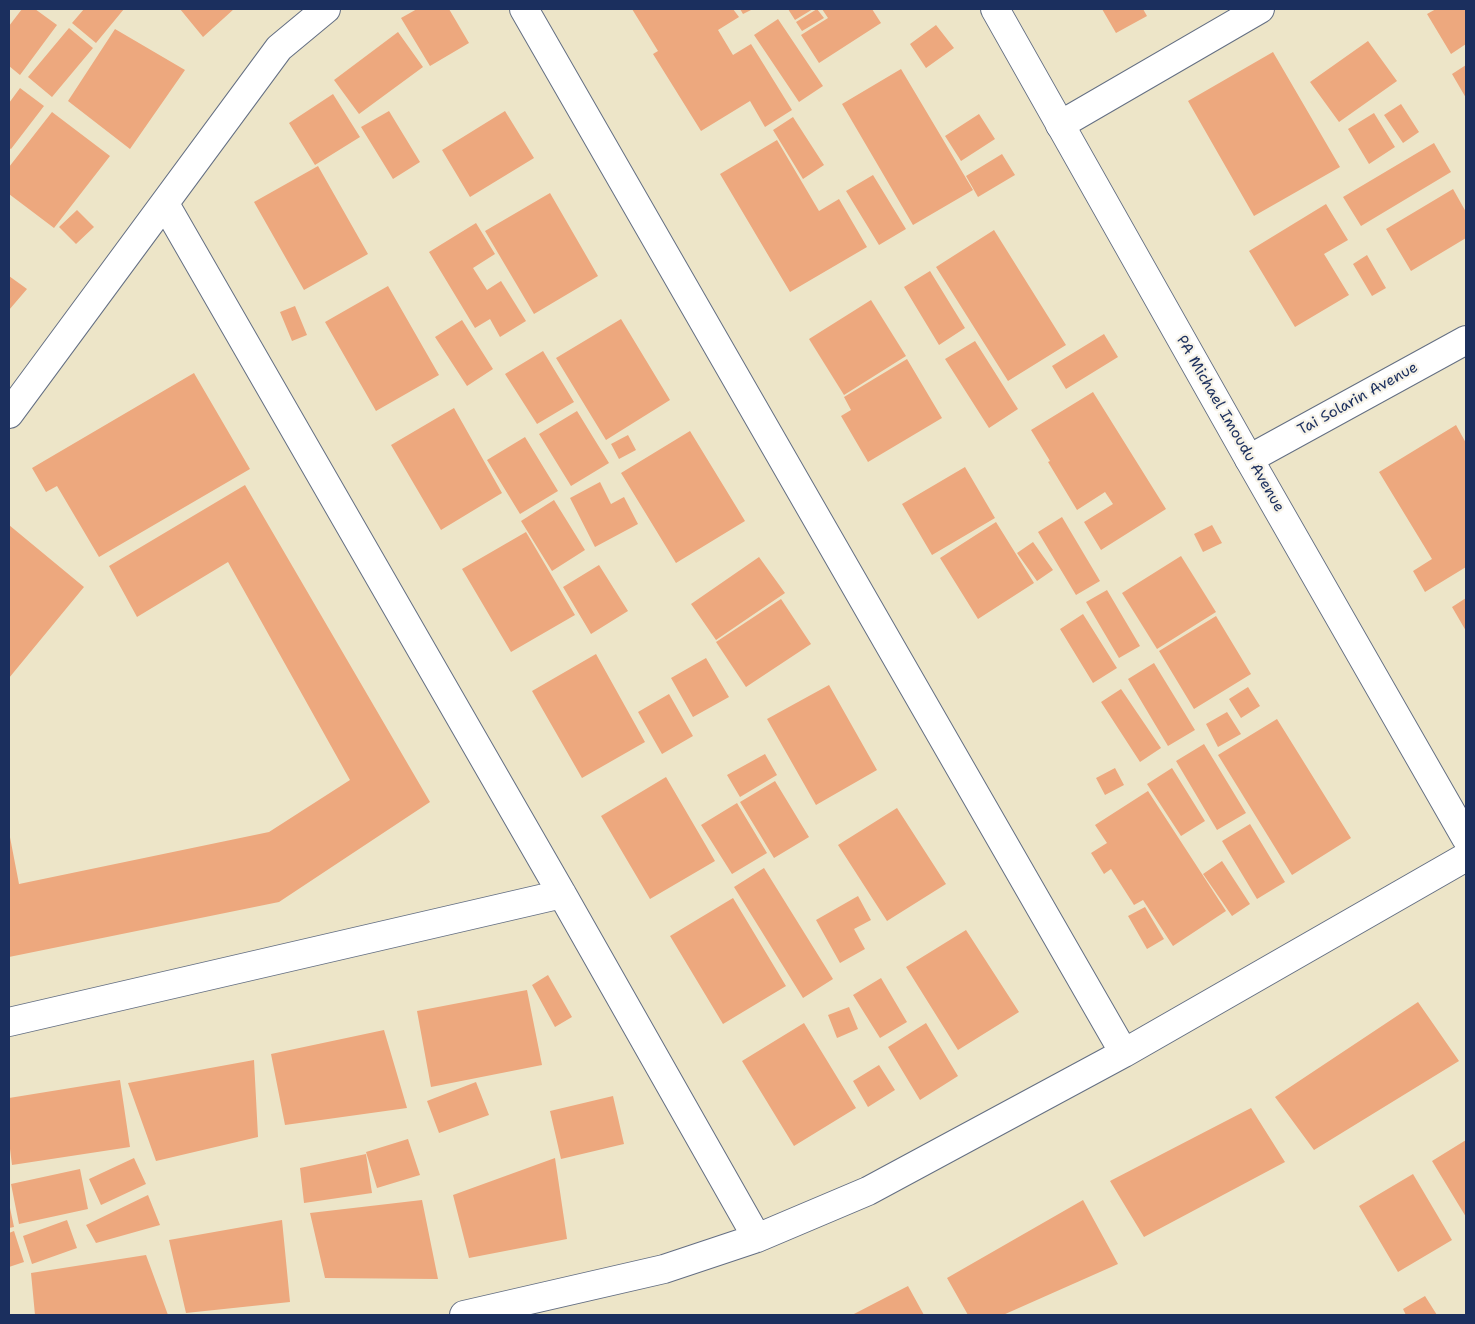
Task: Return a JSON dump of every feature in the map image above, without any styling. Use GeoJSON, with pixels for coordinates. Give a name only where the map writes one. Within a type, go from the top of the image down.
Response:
{"type":"FeatureCollection","features":[{"type":"Feature","properties":{"kind":"street"},"geometry":{"type":"LineString","coordinates":[[9,414],[278,48],[326,9]]}},
{"type":"Feature","properties":{"kind":"street"},"geometry":{"type":"LineString","coordinates":[[524,9],[1124,1053]]}},
{"type":"Feature","properties":{"kind":"street","name":"PA Michael Imoudu Avenue"},"geometry":{"type":"LineString","coordinates":[[994,9],[1466,838]]}},
{"type":"Feature","properties":{"kind":"street"},"geometry":{"type":"LineString","coordinates":[[1060,125],[1260,9]]}},
{"type":"Feature","properties":{"kind":"street"},"geometry":{"type":"LineString","coordinates":[[165,204],[562,894],[757,1238]]}},
{"type":"Feature","properties":{"kind":"street","name":"Tai Solarin Avenue"},"geometry":{"type":"LineString","coordinates":[[1249,459],[1466,340]]}},
{"type":"Feature","properties":{"kind":"street"},"geometry":{"type":"LineString","coordinates":[[464,1315],[664,1269],[757,1238],[868,1191],[1124,1053],[1466,857]]}},
{"type":"Feature","properties":{"kind":"street"},"geometry":{"type":"LineString","coordinates":[[9,1022],[562,894]]}},
{"type":"Feature","properties":{"kind":"building"},"geometry":{"type":"Polygon","coordinates":[[[22,9],[35,9],[57,25],[20,75],[9,66],[9,26],[22,9]]]}},
{"type":"Feature","properties":{"kind":"building"},"geometry":{"type":"Polygon","coordinates":[[[84,9],[124,9],[96,43],[72,23],[84,9]]]}},
{"type":"Feature","properties":{"kind":"building"},"geometry":{"type":"Polygon","coordinates":[[[180,9],[234,9],[203,37],[180,9]]]}},
{"type":"Feature","properties":{"kind":"building"},"geometry":{"type":"Polygon","coordinates":[[[417,9],[449,9],[469,43],[430,66],[401,18],[417,9]]]}},
{"type":"Feature","properties":{"kind":"building"},"geometry":{"type":"Polygon","coordinates":[[[632,9],[733,9],[739,17],[718,30],[733,55],[751,44],[792,110],[765,127],[750,101],[701,131],[653,54],[658,51],[632,9]]]}},
{"type":"Feature","properties":{"kind":"building"},"geometry":{"type":"Polygon","coordinates":[[[740,9],[753,9],[743,14],[740,9]]]}},
{"type":"Feature","properties":{"kind":"building"},"geometry":{"type":"Polygon","coordinates":[[[788,9],[813,9],[795,20],[788,9]]]}},
{"type":"Feature","properties":{"kind":"building"},"geometry":{"type":"Polygon","coordinates":[[[817,9],[824,18],[802,31],[796,22],[817,9]]]}},
{"type":"Feature","properties":{"kind":"building"},"geometry":{"type":"Polygon","coordinates":[[[822,9],[872,9],[881,23],[819,63],[801,35],[828,18],[822,9]]]}},
{"type":"Feature","properties":{"kind":"building"},"geometry":{"type":"Polygon","coordinates":[[[1102,9],[1143,9],[1147,16],[1116,33],[1102,9]]]}},
{"type":"Feature","properties":{"kind":"building"},"geometry":{"type":"Polygon","coordinates":[[[1436,9],[1466,9],[1466,44],[1451,54],[1427,14],[1436,9]]]}},
{"type":"Feature","properties":{"kind":"building"},"geometry":{"type":"Polygon","coordinates":[[[778,19],[823,86],[799,102],[754,35],[778,19]]]}},
{"type":"Feature","properties":{"kind":"building"},"geometry":{"type":"Polygon","coordinates":[[[936,25],[954,48],[926,68],[910,44],[936,25]]]}},
{"type":"Feature","properties":{"kind":"building"},"geometry":{"type":"Polygon","coordinates":[[[69,28],[93,48],[52,97],[28,77],[69,28]]]}},
{"type":"Feature","properties":{"kind":"building"},"geometry":{"type":"Polygon","coordinates":[[[115,29],[185,70],[130,149],[68,101],[115,29]]]}},
{"type":"Feature","properties":{"kind":"building"},"geometry":{"type":"Polygon","coordinates":[[[398,32],[423,67],[359,114],[334,80],[398,32]]]}},
{"type":"Feature","properties":{"kind":"building"},"geometry":{"type":"Polygon","coordinates":[[[1368,41],[1397,81],[1339,122],[1310,82],[1368,41]]]}},
{"type":"Feature","properties":{"kind":"building"},"geometry":{"type":"Polygon","coordinates":[[[1273,52],[1340,167],[1254,216],[1188,101],[1273,52]]]}},
{"type":"Feature","properties":{"kind":"building"},"geometry":{"type":"Polygon","coordinates":[[[1466,65],[1466,98],[1452,74],[1466,65]]]}},
{"type":"Feature","properties":{"kind":"building"},"geometry":{"type":"Polygon","coordinates":[[[901,69],[973,190],[913,225],[842,104],[901,69]]]}},
{"type":"Feature","properties":{"kind":"building"},"geometry":{"type":"Polygon","coordinates":[[[20,88],[44,106],[11,149],[9,148],[9,103],[20,88]]]}},
{"type":"Feature","properties":{"kind":"building"},"geometry":{"type":"Polygon","coordinates":[[[333,94],[360,137],[315,165],[289,123],[333,94]]]}},
{"type":"Feature","properties":{"kind":"building"},"geometry":{"type":"Polygon","coordinates":[[[1401,104],[1419,132],[1403,143],[1384,115],[1401,104]]]}},
{"type":"Feature","properties":{"kind":"building"},"geometry":{"type":"Polygon","coordinates":[[[389,111],[420,162],[393,179],[361,127],[389,111]]]}},
{"type":"Feature","properties":{"kind":"building"},"geometry":{"type":"Polygon","coordinates":[[[505,111],[534,158],[470,197],[442,150],[505,111]]]}},
{"type":"Feature","properties":{"kind":"building"},"geometry":{"type":"Polygon","coordinates":[[[52,112],[110,156],[54,228],[9,194],[9,167],[52,112]]]}},
{"type":"Feature","properties":{"kind":"building"},"geometry":{"type":"Polygon","coordinates":[[[1374,113],[1395,147],[1369,164],[1348,129],[1374,113]]]}},
{"type":"Feature","properties":{"kind":"building"},"geometry":{"type":"Polygon","coordinates":[[[979,114],[995,139],[961,161],[945,136],[979,114]]]}},
{"type":"Feature","properties":{"kind":"building"},"geometry":{"type":"Polygon","coordinates":[[[793,117],[824,165],[803,179],[773,130],[793,117]]]}},
{"type":"Feature","properties":{"kind":"building"},"geometry":{"type":"Polygon","coordinates":[[[777,140],[819,211],[839,199],[867,247],[790,292],[720,174],[777,140]]]}},
{"type":"Feature","properties":{"kind":"building"},"geometry":{"type":"Polygon","coordinates":[[[1434,143],[1451,172],[1361,226],[1343,197],[1434,143]]]}},
{"type":"Feature","properties":{"kind":"building"},"geometry":{"type":"Polygon","coordinates":[[[1002,154],[1015,175],[978,197],[966,176],[1002,154]]]}},
{"type":"Feature","properties":{"kind":"building"},"geometry":{"type":"Polygon","coordinates":[[[318,166],[368,254],[304,290],[254,202],[318,166]]]}},
{"type":"Feature","properties":{"kind":"building"},"geometry":{"type":"Polygon","coordinates":[[[873,175],[906,229],[879,245],[846,191],[873,175]]]}},
{"type":"Feature","properties":{"kind":"building"},"geometry":{"type":"Polygon","coordinates":[[[1453,189],[1466,212],[1466,238],[1411,271],[1386,229],[1453,189]]]}},
{"type":"Feature","properties":{"kind":"building"},"geometry":{"type":"Polygon","coordinates":[[[550,193],[598,276],[534,314],[485,231],[550,193]]]}},
{"type":"Feature","properties":{"kind":"building"},"geometry":{"type":"Polygon","coordinates":[[[1326,204],[1348,240],[1324,254],[1349,295],[1295,327],[1249,251],[1326,204]]]}},
{"type":"Feature","properties":{"kind":"building"},"geometry":{"type":"Polygon","coordinates":[[[77,210],[94,227],[76,244],[59,227],[77,210]]]}},
{"type":"Feature","properties":{"kind":"building"},"geometry":{"type":"Polygon","coordinates":[[[476,223],[495,254],[473,268],[487,290],[501,281],[526,321],[500,337],[490,319],[475,328],[429,252],[476,223]]]}},
{"type":"Feature","properties":{"kind":"building"},"geometry":{"type":"Polygon","coordinates":[[[994,230],[1066,345],[1008,381],[936,267],[994,230]]]}},
{"type":"Feature","properties":{"kind":"building"},"geometry":{"type":"Polygon","coordinates":[[[1367,255],[1386,288],[1372,296],[1353,264],[1367,255]]]}},
{"type":"Feature","properties":{"kind":"building"},"geometry":{"type":"Polygon","coordinates":[[[930,271],[965,328],[939,345],[904,287],[930,271]]]}},
{"type":"Feature","properties":{"kind":"building"},"geometry":{"type":"Polygon","coordinates":[[[9,276],[27,289],[9,310],[9,276]]]}},
{"type":"Feature","properties":{"kind":"building"},"geometry":{"type":"Polygon","coordinates":[[[388,286],[439,375],[376,411],[325,322],[388,286]]]}},
{"type":"Feature","properties":{"kind":"building"},"geometry":{"type":"Polygon","coordinates":[[[871,300],[906,356],[844,395],[809,339],[871,300]]]}},
{"type":"Feature","properties":{"kind":"building"},"geometry":{"type":"Polygon","coordinates":[[[295,306],[307,335],[292,341],[280,312],[295,306]]]}},
{"type":"Feature","properties":{"kind":"building"},"geometry":{"type":"Polygon","coordinates":[[[621,319],[670,400],[606,440],[556,358],[621,319]]]}},
{"type":"Feature","properties":{"kind":"building"},"geometry":{"type":"Polygon","coordinates":[[[462,320],[493,369],[467,386],[435,337],[462,320]]]}},
{"type":"Feature","properties":{"kind":"building"},"geometry":{"type":"Polygon","coordinates":[[[1104,334],[1118,357],[1066,389],[1052,366],[1104,334]]]}},
{"type":"Feature","properties":{"kind":"building"},"geometry":{"type":"Polygon","coordinates":[[[975,341],[1018,409],[989,428],[945,359],[975,341]]]}},
{"type":"Feature","properties":{"kind":"building"},"geometry":{"type":"Polygon","coordinates":[[[543,351],[574,402],[537,424],[505,374],[543,351]]]}},
{"type":"Feature","properties":{"kind":"building"},"geometry":{"type":"Polygon","coordinates":[[[907,359],[942,418],[868,462],[841,416],[851,410],[844,397],[907,359]]]}},
{"type":"Feature","properties":{"kind":"building"},"geometry":{"type":"Polygon","coordinates":[[[194,373],[250,469],[99,557],[57,486],[46,492],[32,468],[194,373]]]}},
{"type":"Feature","properties":{"kind":"building"},"geometry":{"type":"Polygon","coordinates":[[[1093,392],[1166,509],[1101,550],[1084,522],[1113,504],[1105,492],[1077,510],[1031,430],[1093,392]]]}},
{"type":"Feature","properties":{"kind":"building"},"geometry":{"type":"Polygon","coordinates":[[[454,408],[502,493],[441,530],[391,445],[454,408]]]}},
{"type":"Feature","properties":{"kind":"building"},"geometry":{"type":"Polygon","coordinates":[[[577,411],[609,463],[571,486],[539,434],[577,411]]]}},
{"type":"Feature","properties":{"kind":"building"},"geometry":{"type":"Polygon","coordinates":[[[1456,425],[1466,443],[1466,567],[1425,592],[1413,571],[1432,559],[1379,472],[1456,425]]]}},
{"type":"Feature","properties":{"kind":"building"},"geometry":{"type":"Polygon","coordinates":[[[690,431],[745,521],[676,563],[621,473],[690,431]]]}},
{"type":"Feature","properties":{"kind":"building"},"geometry":{"type":"Polygon","coordinates":[[[628,435],[636,450],[619,459],[611,444],[628,435]]]}},
{"type":"Feature","properties":{"kind":"building"},"geometry":{"type":"Polygon","coordinates":[[[525,437],[558,491],[520,514],[487,460],[525,437]]]}},
{"type":"Feature","properties":{"kind":"building"},"geometry":{"type":"Polygon","coordinates":[[[965,467],[995,518],[932,555],[902,504],[965,467]]]}},
{"type":"Feature","properties":{"kind":"building"},"geometry":{"type":"Polygon","coordinates":[[[600,482],[611,504],[624,497],[638,524],[595,547],[570,498],[600,482]]]}},
{"type":"Feature","properties":{"kind":"building"},"geometry":{"type":"Polygon","coordinates":[[[245,485],[430,802],[279,902],[9,957],[9,832],[19,884],[269,832],[350,780],[228,562],[137,617],[109,566],[245,485]]]}},
{"type":"Feature","properties":{"kind":"building"},"geometry":{"type":"Polygon","coordinates":[[[554,500],[585,550],[552,571],[521,521],[554,500]]]}},
{"type":"Feature","properties":{"kind":"building"},"geometry":{"type":"Polygon","coordinates":[[[1062,517],[1100,581],[1076,595],[1038,532],[1062,517]]]}},
{"type":"Feature","properties":{"kind":"building"},"geometry":{"type":"Polygon","coordinates":[[[996,522],[1034,583],[978,619],[940,558],[996,522]]]}},
{"type":"Feature","properties":{"kind":"building"},"geometry":{"type":"Polygon","coordinates":[[[9,525],[84,587],[9,678],[9,525]]]}},
{"type":"Feature","properties":{"kind":"building"},"geometry":{"type":"Polygon","coordinates":[[[1212,525],[1222,543],[1203,552],[1194,534],[1212,525]]]}},
{"type":"Feature","properties":{"kind":"building"},"geometry":{"type":"Polygon","coordinates":[[[526,532],[575,615],[511,652],[462,569],[526,532]]]}},
{"type":"Feature","properties":{"kind":"building"},"geometry":{"type":"Polygon","coordinates":[[[1033,542],[1053,570],[1037,581],[1017,553],[1033,542]]]}},
{"type":"Feature","properties":{"kind":"building"},"geometry":{"type":"Polygon","coordinates":[[[1181,556],[1216,612],[1157,649],[1122,593],[1181,556]]]}},
{"type":"Feature","properties":{"kind":"building"},"geometry":{"type":"Polygon","coordinates":[[[759,557],[785,593],[716,640],[691,604],[759,557]]]}},
{"type":"Feature","properties":{"kind":"building"},"geometry":{"type":"Polygon","coordinates":[[[599,565],[628,611],[591,634],[563,587],[599,565]]]}},
{"type":"Feature","properties":{"kind":"building"},"geometry":{"type":"Polygon","coordinates":[[[1107,590],[1140,646],[1119,658],[1086,602],[1107,590]]]}},
{"type":"Feature","properties":{"kind":"building"},"geometry":{"type":"Polygon","coordinates":[[[1466,598],[1466,631],[1452,607],[1466,598]]]}},
{"type":"Feature","properties":{"kind":"building"},"geometry":{"type":"Polygon","coordinates":[[[781,599],[811,644],[746,687],[716,642],[781,599]]]}},
{"type":"Feature","properties":{"kind":"building"},"geometry":{"type":"Polygon","coordinates":[[[1083,614],[1117,668],[1093,683],[1060,629],[1083,614]]]}},
{"type":"Feature","properties":{"kind":"building"},"geometry":{"type":"Polygon","coordinates":[[[1216,616],[1251,674],[1194,709],[1159,651],[1216,616]]]}},
{"type":"Feature","properties":{"kind":"building"},"geometry":{"type":"Polygon","coordinates":[[[596,654],[645,742],[582,778],[532,691],[596,654]]]}},
{"type":"Feature","properties":{"kind":"building"},"geometry":{"type":"Polygon","coordinates":[[[706,658],[729,697],[693,717],[671,678],[706,658]]]}},
{"type":"Feature","properties":{"kind":"building"},"geometry":{"type":"Polygon","coordinates":[[[1154,663],[1195,730],[1168,746],[1128,679],[1154,663]]]}},
{"type":"Feature","properties":{"kind":"building"},"geometry":{"type":"Polygon","coordinates":[[[829,685],[877,770],[816,805],[767,719],[829,685]]]}},
{"type":"Feature","properties":{"kind":"building"},"geometry":{"type":"Polygon","coordinates":[[[1248,687],[1260,706],[1241,718],[1229,699],[1248,687]]]}},
{"type":"Feature","properties":{"kind":"building"},"geometry":{"type":"Polygon","coordinates":[[[1121,689],[1161,748],[1140,762],[1101,702],[1121,689]]]}},
{"type":"Feature","properties":{"kind":"building"},"geometry":{"type":"Polygon","coordinates":[[[669,694],[693,736],[662,754],[638,712],[669,694]]]}},
{"type":"Feature","properties":{"kind":"building"},"geometry":{"type":"Polygon","coordinates":[[[1227,712],[1241,734],[1218,747],[1206,724],[1227,712]]]}},
{"type":"Feature","properties":{"kind":"building"},"geometry":{"type":"Polygon","coordinates":[[[1277,719],[1351,838],[1292,875],[1218,755],[1277,719]]]}},
{"type":"Feature","properties":{"kind":"building"},"geometry":{"type":"Polygon","coordinates":[[[1204,744],[1246,813],[1217,830],[1176,761],[1204,744]]]}},
{"type":"Feature","properties":{"kind":"building"},"geometry":{"type":"Polygon","coordinates":[[[765,754],[777,775],[740,797],[727,775],[765,754]]]}},
{"type":"Feature","properties":{"kind":"building"},"geometry":{"type":"Polygon","coordinates":[[[1115,768],[1124,785],[1105,795],[1096,778],[1115,768]]]}},
{"type":"Feature","properties":{"kind":"building"},"geometry":{"type":"Polygon","coordinates":[[[1172,768],[1205,821],[1181,836],[1147,784],[1172,768]]]}},
{"type":"Feature","properties":{"kind":"building"},"geometry":{"type":"Polygon","coordinates":[[[666,777],[715,861],[650,899],[601,816],[666,777]]]}},
{"type":"Feature","properties":{"kind":"building"},"geometry":{"type":"Polygon","coordinates":[[[775,781],[809,837],[774,858],[740,802],[775,781]]]}},
{"type":"Feature","properties":{"kind":"building"},"geometry":{"type":"Polygon","coordinates":[[[1148,791],[1226,911],[1173,946],[1143,900],[1134,905],[1111,869],[1104,874],[1091,853],[1107,843],[1095,825],[1148,791]]]}},
{"type":"Feature","properties":{"kind":"building"},"geometry":{"type":"Polygon","coordinates":[[[737,803],[767,853],[732,874],[701,825],[737,803]]]}},
{"type":"Feature","properties":{"kind":"building"},"geometry":{"type":"Polygon","coordinates":[[[897,808],[946,884],[887,921],[838,845],[897,808]]]}},
{"type":"Feature","properties":{"kind":"building"},"geometry":{"type":"Polygon","coordinates":[[[1250,824],[1285,882],[1257,899],[1222,841],[1250,824]]]}},
{"type":"Feature","properties":{"kind":"building"},"geometry":{"type":"Polygon","coordinates":[[[1222,861],[1250,904],[1232,916],[1203,874],[1222,861]]]}},
{"type":"Feature","properties":{"kind":"building"},"geometry":{"type":"Polygon","coordinates":[[[764,868],[833,979],[803,998],[734,887],[764,868]]]}},
{"type":"Feature","properties":{"kind":"building"},"geometry":{"type":"Polygon","coordinates":[[[858,896],[871,920],[854,929],[865,949],[840,963],[816,920],[858,896]]]}},
{"type":"Feature","properties":{"kind":"building"},"geometry":{"type":"Polygon","coordinates":[[[733,898],[786,986],[723,1024],[670,936],[733,898]]]}},
{"type":"Feature","properties":{"kind":"building"},"geometry":{"type":"Polygon","coordinates":[[[1145,907],[1164,939],[1147,949],[1128,916],[1145,907]]]}},
{"type":"Feature","properties":{"kind":"building"},"geometry":{"type":"Polygon","coordinates":[[[966,930],[1019,1012],[958,1050],[906,967],[966,930]]]}},
{"type":"Feature","properties":{"kind":"building"},"geometry":{"type":"Polygon","coordinates":[[[548,975],[572,1017],[555,1027],[532,985],[548,975]]]}},
{"type":"Feature","properties":{"kind":"building"},"geometry":{"type":"Polygon","coordinates":[[[881,978],[907,1022],[880,1038],[853,995],[881,978]]]}},
{"type":"Feature","properties":{"kind":"building"},"geometry":{"type":"Polygon","coordinates":[[[527,990],[542,1065],[431,1087],[417,1011],[527,990]]]}},
{"type":"Feature","properties":{"kind":"building"},"geometry":{"type":"Polygon","coordinates":[[[1418,1002],[1459,1061],[1314,1150],[1275,1097],[1418,1002]]]}},
{"type":"Feature","properties":{"kind":"building"},"geometry":{"type":"Polygon","coordinates":[[[849,1007],[858,1029],[837,1038],[828,1015],[849,1007]]]}},
{"type":"Feature","properties":{"kind":"building"},"geometry":{"type":"Polygon","coordinates":[[[804,1023],[856,1108],[794,1146],[742,1061],[804,1023]]]}},
{"type":"Feature","properties":{"kind":"building"},"geometry":{"type":"Polygon","coordinates":[[[926,1023],[958,1076],[920,1100],[888,1047],[926,1023]]]}},
{"type":"Feature","properties":{"kind":"building"},"geometry":{"type":"Polygon","coordinates":[[[384,1030],[407,1108],[285,1125],[271,1054],[384,1030]]]}},
{"type":"Feature","properties":{"kind":"building"},"geometry":{"type":"Polygon","coordinates":[[[254,1060],[258,1137],[156,1161],[128,1083],[254,1060]]]}},
{"type":"Feature","properties":{"kind":"building"},"geometry":{"type":"Polygon","coordinates":[[[879,1065],[895,1090],[868,1107],[853,1081],[879,1065]]]}},
{"type":"Feature","properties":{"kind":"building"},"geometry":{"type":"Polygon","coordinates":[[[120,1080],[130,1147],[12,1165],[9,1141],[9,1098],[120,1080]]]}},
{"type":"Feature","properties":{"kind":"building"},"geometry":{"type":"Polygon","coordinates":[[[476,1082],[489,1115],[439,1133],[427,1101],[476,1082]]]}},
{"type":"Feature","properties":{"kind":"building"},"geometry":{"type":"Polygon","coordinates":[[[613,1096],[624,1144],[561,1159],[550,1111],[613,1096]]]}},
{"type":"Feature","properties":{"kind":"building"},"geometry":{"type":"Polygon","coordinates":[[[1251,1108],[1285,1162],[1144,1237],[1110,1181],[1251,1108]]]}},
{"type":"Feature","properties":{"kind":"building"},"geometry":{"type":"Polygon","coordinates":[[[408,1139],[420,1175],[377,1188],[366,1152],[408,1139]]]}},
{"type":"Feature","properties":{"kind":"building"},"geometry":{"type":"Polygon","coordinates":[[[1466,1140],[1466,1217],[1432,1161],[1466,1140]]]}},
{"type":"Feature","properties":{"kind":"building"},"geometry":{"type":"Polygon","coordinates":[[[366,1154],[372,1193],[304,1203],[300,1168],[366,1154]]]}},
{"type":"Feature","properties":{"kind":"building"},"geometry":{"type":"Polygon","coordinates":[[[134,1158],[146,1184],[101,1205],[89,1179],[134,1158]]]}},
{"type":"Feature","properties":{"kind":"building"},"geometry":{"type":"Polygon","coordinates":[[[555,1158],[567,1239],[469,1258],[453,1195],[555,1158]]]}},
{"type":"Feature","properties":{"kind":"building"},"geometry":{"type":"Polygon","coordinates":[[[80,1169],[88,1209],[19,1224],[11,1184],[80,1169]]]}},
{"type":"Feature","properties":{"kind":"building"},"geometry":{"type":"Polygon","coordinates":[[[1413,1174],[1452,1240],[1398,1272],[1359,1206],[1413,1174]]]}},
{"type":"Feature","properties":{"kind":"building"},"geometry":{"type":"Polygon","coordinates":[[[148,1195],[160,1225],[96,1243],[86,1225],[148,1195]]]}},
{"type":"Feature","properties":{"kind":"building"},"geometry":{"type":"Polygon","coordinates":[[[422,1200],[438,1279],[325,1278],[310,1213],[422,1200]]]}},
{"type":"Feature","properties":{"kind":"building"},"geometry":{"type":"Polygon","coordinates":[[[1083,1200],[1118,1264],[1003,1315],[968,1315],[947,1278],[1083,1200]]]}},
{"type":"Feature","properties":{"kind":"building"},"geometry":{"type":"Polygon","coordinates":[[[9,1203],[14,1227],[9,1228],[9,1203]]]}},
{"type":"Feature","properties":{"kind":"building"},"geometry":{"type":"Polygon","coordinates":[[[67,1220],[77,1248],[32,1264],[23,1236],[67,1220]]]}},
{"type":"Feature","properties":{"kind":"building"},"geometry":{"type":"Polygon","coordinates":[[[282,1220],[290,1302],[186,1313],[169,1240],[282,1220]]]}},
{"type":"Feature","properties":{"kind":"building"},"geometry":{"type":"Polygon","coordinates":[[[14,1231],[24,1262],[9,1267],[9,1233],[14,1231]]]}},
{"type":"Feature","properties":{"kind":"building"},"geometry":{"type":"Polygon","coordinates":[[[146,1255],[168,1315],[35,1315],[31,1273],[146,1255]]]}},
{"type":"Feature","properties":{"kind":"building"},"geometry":{"type":"Polygon","coordinates":[[[908,1286],[924,1315],[852,1315],[908,1286]]]}},
{"type":"Feature","properties":{"kind":"building"},"geometry":{"type":"Polygon","coordinates":[[[1425,1296],[1437,1315],[1406,1315],[1403,1309],[1425,1296]]]}}]}
